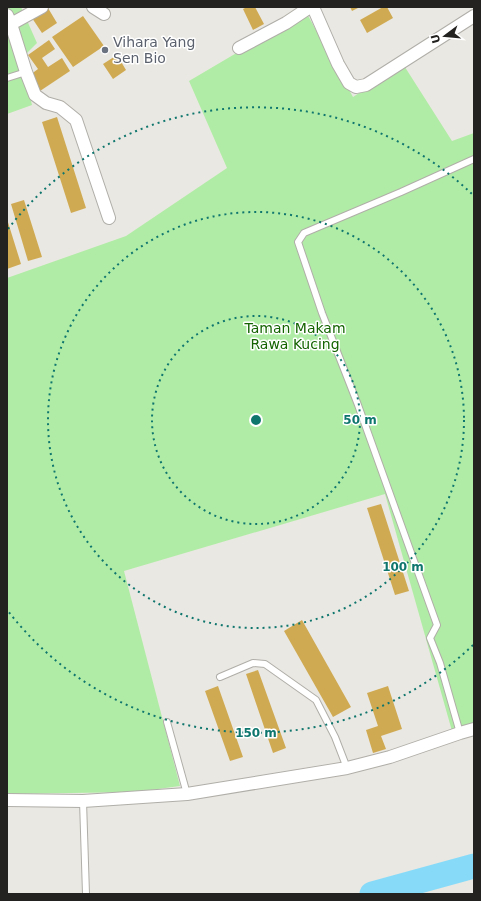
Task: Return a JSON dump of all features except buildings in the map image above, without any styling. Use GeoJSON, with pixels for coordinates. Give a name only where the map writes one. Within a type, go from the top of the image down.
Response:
{"type":"FeatureCollection","features":[{"type":"Feature","properties":{"kind":"street"},"geometry":{"type":"LineString","coordinates":[[42,7],[9,20],[35,95],[46,103],[60,107],[76,120],[109,218]]}},
{"type":"Feature","properties":{"kind":"street"},"geometry":{"type":"LineString","coordinates":[[93,7],[104,14]]}},
{"type":"Feature","properties":{"kind":"street"},"geometry":{"type":"LineString","coordinates":[[239,48],[310,7]]}},
{"type":"Feature","properties":{"kind":"street"},"geometry":{"type":"LineString","coordinates":[[313,7],[338,64],[349,83],[356,87],[366,85],[474,16]]}},
{"type":"Feature","properties":{"kind":"street"},"geometry":{"type":"LineString","coordinates":[[7,800],[82,801],[187,794],[347,768],[474,730]]}},
{"type":"Feature","properties":{"kind":"lane"},"geometry":{"type":"LineString","coordinates":[[7,78],[26,72]]}},
{"type":"Feature","properties":{"kind":"lane"},"geometry":{"type":"LineString","coordinates":[[460,733],[440,663],[430,638],[437,625],[358,405],[322,313],[298,242],[304,234],[474,159]]}},
{"type":"Feature","properties":{"kind":"lane"},"geometry":{"type":"LineString","coordinates":[[220,677],[253,663],[265,664],[316,700],[335,737],[347,768]]}},
{"type":"Feature","properties":{"kind":"lane"},"geometry":{"type":"LineString","coordinates":[[167,722],[187,794]]}},
{"type":"Feature","properties":{"kind":"lane"},"geometry":{"type":"LineString","coordinates":[[82,801],[86,894]]}},
{"type":"Feature","properties":{"kind":"green space"},"geometry":{"type":"Polygon","coordinates":[[[7,7],[21,7],[37,43],[21,59],[32,105],[7,114],[7,7]]]}},
{"type":"Feature","properties":{"kind":"green space","name":"Taman Makam Rawa Kucing"},"geometry":{"type":"Polygon","coordinates":[[[306,12],[353,97],[403,64],[452,141],[474,133],[474,725],[452,731],[385,494],[124,571],[180,786],[136,792],[7,794],[7,278],[126,236],[227,168],[189,81],[306,12]]]}},
{"type":"Feature","properties":{"kind":"waterway"},"geometry":{"type":"LineString","coordinates":[[372,894],[474,866]]}},
{"type":"Feature","properties":{"kind":"place","name":"Vihara Yang Sen Bio"},"geometry":{"type":"Point","coordinates":[105,50]}}]}
